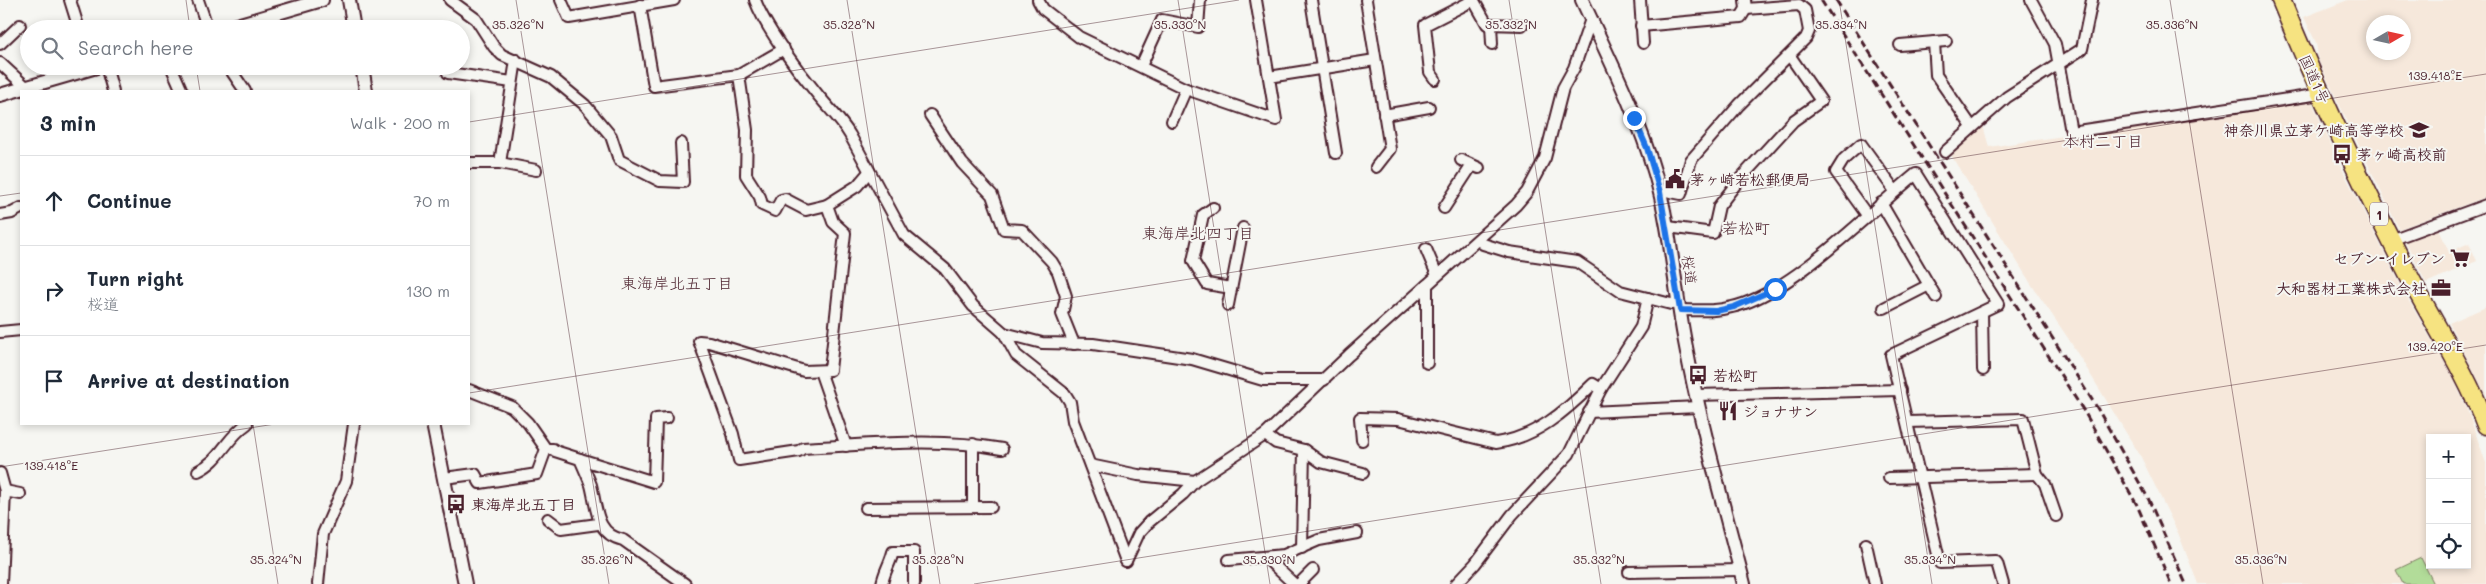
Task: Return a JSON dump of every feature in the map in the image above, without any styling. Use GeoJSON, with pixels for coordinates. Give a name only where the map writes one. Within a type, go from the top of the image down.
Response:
{"type":"FeatureCollection","features":[{"type":"Feature","properties":{"kind":"highway","name":"国道1号"},"geometry":{"type":"LineString","coordinates":[[2280,0],[2321,94],[2391,240],[2456,358],[2486,425]]}},
{"type":"Feature","properties":{"kind":"street"},"geometry":{"type":"LineString","coordinates":[[70,0],[77,20]]}},
{"type":"Feature","properties":{"kind":"street"},"geometry":{"type":"LineString","coordinates":[[198,0],[205,20]]}},
{"type":"Feature","properties":{"kind":"street"},"geometry":{"type":"LineString","coordinates":[[253,20],[322,0]]}},
{"type":"Feature","properties":{"kind":"street"},"geometry":{"type":"LineString","coordinates":[[349,0],[352,20]]}},
{"type":"Feature","properties":{"kind":"street"},"geometry":{"type":"LineString","coordinates":[[450,0],[476,18],[494,47],[502,55],[551,77],[585,104],[611,136],[619,160],[650,178],[660,181],[683,182],[681,143]]}},
{"type":"Feature","properties":{"kind":"street"},"geometry":{"type":"LineString","coordinates":[[561,0],[569,18],[674,0]]}},
{"type":"Feature","properties":{"kind":"street"},"geometry":{"type":"LineString","coordinates":[[755,0],[760,13],[784,49],[814,90],[841,120],[904,235],[945,269],[973,306],[1004,333],[1016,355],[1065,394],[1126,561],[1131,547],[1144,528],[1195,481],[1265,435],[1437,275],[1479,240],[1527,192],[1545,158],[1563,88],[1574,68],[1591,19]]}},
{"type":"Feature","properties":{"kind":"street"},"geometry":{"type":"LineString","coordinates":[[1038,0],[1043,9],[1079,38],[1186,89],[1276,120],[1256,0]]}},
{"type":"Feature","properties":{"kind":"street"},"geometry":{"type":"LineString","coordinates":[[1141,66],[1162,20],[1198,27],[1200,0]]}},
{"type":"Feature","properties":{"kind":"street"},"geometry":{"type":"LineString","coordinates":[[1311,0],[1336,153]]}},
{"type":"Feature","properties":{"kind":"street"},"geometry":{"type":"LineString","coordinates":[[1366,0],[1390,149],[1376,167]]}},
{"type":"Feature","properties":{"kind":"street","name":"桜道"},"geometry":{"type":"LineString","coordinates":[[1582,0],[1647,148],[1660,192],[1668,227],[1679,306],[1697,401],[1744,584]]}},
{"type":"Feature","properties":{"kind":"street"},"geometry":{"type":"LineString","coordinates":[[1640,0],[1643,43]]}},
{"type":"Feature","properties":{"kind":"street"},"geometry":{"type":"LineString","coordinates":[[2031,0],[2051,33],[2060,64],[2071,132],[2321,94]]}},
{"type":"Feature","properties":{"kind":"street"},"geometry":{"type":"LineString","coordinates":[[1945,152],[2007,97],[2082,49],[2092,0]]}},
{"type":"Feature","properties":{"kind":"street"},"geometry":{"type":"LineString","coordinates":[[1435,79],[1430,72],[1425,25],[1474,1],[1487,24],[1522,25]]}},
{"type":"Feature","properties":{"kind":"street"},"geometry":{"type":"LineString","coordinates":[[640,5],[654,86],[739,76],[784,49]]}},
{"type":"Feature","properties":{"kind":"street"},"geometry":{"type":"LineString","coordinates":[[1641,26],[1741,17],[1746,5],[1799,5],[1805,10],[1810,31],[1790,56],[1739,105],[1691,160],[1681,194],[1666,190],[1660,192]]}},
{"type":"Feature","properties":{"kind":"street"},"geometry":{"type":"LineString","coordinates":[[1491,24],[1492,44]]}},
{"type":"Feature","properties":{"kind":"street"},"geometry":{"type":"LineString","coordinates":[[0,44],[20,25]]}},
{"type":"Feature","properties":{"kind":"street"},"geometry":{"type":"LineString","coordinates":[[1900,45],[1946,41]]}},
{"type":"Feature","properties":{"kind":"street"},"geometry":{"type":"LineString","coordinates":[[1934,42],[1936,75],[1972,127]]}},
{"type":"Feature","properties":{"kind":"street"},"geometry":{"type":"LineString","coordinates":[[1668,227],[1713,232],[1719,206],[1739,180],[1792,120],[1821,101],[1790,56]]}},
{"type":"Feature","properties":{"kind":"street"},"geometry":{"type":"LineString","coordinates":[[500,164],[516,60]]}},
{"type":"Feature","properties":{"kind":"street"},"geometry":{"type":"LineString","coordinates":[[1268,77],[1375,60]]}},
{"type":"Feature","properties":{"kind":"street"},"geometry":{"type":"LineString","coordinates":[[0,64],[16,80],[34,88],[72,75]]}},
{"type":"Feature","properties":{"kind":"street"},"geometry":{"type":"LineString","coordinates":[[109,75],[113,90]]}},
{"type":"Feature","properties":{"kind":"street"},"geometry":{"type":"LineString","coordinates":[[175,75],[182,90]]}},
{"type":"Feature","properties":{"kind":"street"},"geometry":{"type":"LineString","coordinates":[[234,75],[245,90]]}},
{"type":"Feature","properties":{"kind":"street"},"geometry":{"type":"LineString","coordinates":[[363,75],[366,90]]}},
{"type":"Feature","properties":{"kind":"street"},"geometry":{"type":"LineString","coordinates":[[462,75],[512,82]]}},
{"type":"Feature","properties":{"kind":"street"},"geometry":{"type":"LineString","coordinates":[[739,76],[747,130],[746,175],[760,197],[762,204],[775,211],[781,200],[785,199],[806,210],[827,205],[857,186],[869,172]]}},
{"type":"Feature","properties":{"kind":"street"},"geometry":{"type":"LineString","coordinates":[[1172,121],[1186,89]]}},
{"type":"Feature","properties":{"kind":"street"},"geometry":{"type":"LineString","coordinates":[[0,95],[20,91]]}},
{"type":"Feature","properties":{"kind":"street"},"geometry":{"type":"LineString","coordinates":[[1384,115],[1429,107]]}},
{"type":"Feature","properties":{"kind":"street"},"geometry":{"type":"LineString","coordinates":[[930,115],[962,163],[992,195],[1004,229],[1022,230],[1052,262],[1058,272],[1066,296],[1062,314],[1074,344]]}},
{"type":"Feature","properties":{"kind":"street"},"geometry":{"type":"LineString","coordinates":[[1867,215],[1836,172],[1844,159],[1861,144],[1895,191]]}},
{"type":"Feature","properties":{"kind":"street"},"geometry":{"type":"LineString","coordinates":[[1444,208],[1476,166],[1461,160]]}},
{"type":"Feature","properties":{"kind":"street"},"geometry":{"type":"LineString","coordinates":[[470,163],[500,164],[536,170]]}},
{"type":"Feature","properties":{"kind":"street"},"geometry":{"type":"LineString","coordinates":[[1479,240],[1483,244],[1509,252],[1577,262],[1620,291],[1679,306],[1716,311],[1745,303],[1790,278],[1916,174],[1998,304],[1892,355],[1940,563],[1995,562],[1998,564],[2003,584]]}},
{"type":"Feature","properties":{"kind":"street"},"geometry":{"type":"LineString","coordinates":[[1881,203],[1936,297]]}},
{"type":"Feature","properties":{"kind":"street"},"geometry":{"type":"LineString","coordinates":[[827,205],[833,222],[845,233],[830,370],[804,372],[699,340],[734,434],[739,460],[798,451],[803,448],[935,442],[973,444],[1002,449]]}},
{"type":"Feature","properties":{"kind":"street"},"geometry":{"type":"LineString","coordinates":[[2391,240],[2486,205]]}},
{"type":"Feature","properties":{"kind":"street"},"geometry":{"type":"LineString","coordinates":[[1213,208],[1203,215],[1193,261],[1207,284],[1231,288]]}},
{"type":"Feature","properties":{"kind":"street"},"geometry":{"type":"LineString","coordinates":[[0,215],[12,213],[20,209]]}},
{"type":"Feature","properties":{"kind":"street"},"geometry":{"type":"LineString","coordinates":[[1228,305],[1243,228]]}},
{"type":"Feature","properties":{"kind":"street"},"geometry":{"type":"LineString","coordinates":[[1426,249],[1437,275]]}},
{"type":"Feature","properties":{"kind":"street"},"geometry":{"type":"LineString","coordinates":[[1427,285],[1427,363]]}},
{"type":"Feature","properties":{"kind":"street"},"geometry":{"type":"LineString","coordinates":[[1884,308],[1929,285]]}},
{"type":"Feature","properties":{"kind":"street"},"geometry":{"type":"LineString","coordinates":[[1456,584],[1485,552],[1512,515],[1569,454],[1601,389],[1640,327],[1648,298]]}},
{"type":"Feature","properties":{"kind":"street"},"geometry":{"type":"LineString","coordinates":[[1982,312],[1983,370]]}},
{"type":"Feature","properties":{"kind":"street"},"geometry":{"type":"LineString","coordinates":[[0,332],[20,330]]}},
{"type":"Feature","properties":{"kind":"street"},"geometry":{"type":"LineString","coordinates":[[1004,333],[1042,343],[1093,344],[1202,361],[1263,380],[1324,380]]}},
{"type":"Feature","properties":{"kind":"street"},"geometry":{"type":"LineString","coordinates":[[820,371],[846,446]]}},
{"type":"Feature","properties":{"kind":"street"},"geometry":{"type":"LineString","coordinates":[[1362,440],[1360,418],[1385,418],[1496,443],[1507,441],[1537,429],[1559,416],[1593,384],[1601,389]]}},
{"type":"Feature","properties":{"kind":"street"},"geometry":{"type":"LineString","coordinates":[[470,390],[512,407],[528,423],[546,449]]}},
{"type":"Feature","properties":{"kind":"street"},"geometry":{"type":"LineString","coordinates":[[1590,412],[1697,401],[1900,390]]}},
{"type":"Feature","properties":{"kind":"street"},"geometry":{"type":"LineString","coordinates":[[546,449],[553,449],[654,482],[656,419],[667,418]]}},
{"type":"Feature","properties":{"kind":"street"},"geometry":{"type":"LineString","coordinates":[[1908,422],[2023,419],[2037,474],[2045,484],[2056,516]]}},
{"type":"Feature","properties":{"kind":"street"},"geometry":{"type":"LineString","coordinates":[[198,470],[210,464],[239,430],[246,425]]}},
{"type":"Feature","properties":{"kind":"street"},"geometry":{"type":"LineString","coordinates":[[318,584],[323,534],[346,481],[354,425]]}},
{"type":"Feature","properties":{"kind":"street"},"geometry":{"type":"LineString","coordinates":[[433,425],[465,584]]}},
{"type":"Feature","properties":{"kind":"street"},"geometry":{"type":"LineString","coordinates":[[1265,435],[1276,443],[1304,450],[1331,466],[1363,473]]}},
{"type":"Feature","properties":{"kind":"street"},"geometry":{"type":"LineString","coordinates":[[973,444],[973,507]]}},
{"type":"Feature","properties":{"kind":"street"},"geometry":{"type":"LineString","coordinates":[[444,478],[475,474],[480,483],[537,474],[546,449]]}},
{"type":"Feature","properties":{"kind":"street"},"geometry":{"type":"LineString","coordinates":[[1302,548],[1304,450]]}},
{"type":"Feature","properties":{"kind":"street"},"geometry":{"type":"LineString","coordinates":[[580,459],[591,485],[598,524],[617,539],[623,540],[685,584]]}},
{"type":"Feature","properties":{"kind":"street"},"geometry":{"type":"LineString","coordinates":[[1090,464],[1146,477],[1195,481]]}},
{"type":"Feature","properties":{"kind":"street"},"geometry":{"type":"LineString","coordinates":[[1888,478],[2037,474]]}},
{"type":"Feature","properties":{"kind":"street"},"geometry":{"type":"LineString","coordinates":[[1,477],[5,491],[1,547],[1,584]]}},
{"type":"Feature","properties":{"kind":"street"},"geometry":{"type":"LineString","coordinates":[[5,491],[20,494]]}},
{"type":"Feature","properties":{"kind":"street"},"geometry":{"type":"LineString","coordinates":[[866,508],[991,507]]}},
{"type":"Feature","properties":{"kind":"street"},"geometry":{"type":"LineString","coordinates":[[548,520],[561,529],[598,524]]}},
{"type":"Feature","properties":{"kind":"street"},"geometry":{"type":"LineString","coordinates":[[1229,560],[1284,555],[1319,540],[1357,533]]}},
{"type":"Feature","properties":{"kind":"street"},"geometry":{"type":"LineString","coordinates":[[1866,544],[1875,584]]}},
{"type":"Feature","properties":{"kind":"street"},"geometry":{"type":"LineString","coordinates":[[882,584],[885,569],[891,562],[893,552],[914,552],[914,584]]}},
{"type":"Feature","properties":{"kind":"street"},"geometry":{"type":"LineString","coordinates":[[1265,557],[1294,584]]}},
{"type":"Feature","properties":{"kind":"street"},"geometry":{"type":"LineString","coordinates":[[1300,584],[1313,570]]}},
{"type":"Feature","properties":{"kind":"street"},"geometry":{"type":"LineString","coordinates":[[1629,572],[1740,570]]}},
{"type":"Feature","properties":{"kind":"shaded area","name":"神奈川県立茅ケ崎高等学校"},"geometry":{"type":"Polygon","coordinates":[[[2348,0],[2486,0],[2486,197],[2399,229],[2319,62],[2316,43],[2304,17],[2348,0]]]}},
{"type":"Feature","properties":{"kind":"shaded area"},"geometry":{"type":"Polygon","coordinates":[[[2311,100],[2344,173],[2406,296],[2453,377],[2468,412],[2486,463],[2486,584],[2198,584],[2179,535],[2141,457],[2068,338],[2033,287],[1949,152],[1982,122],[1989,147],[2311,100]]]}},
{"type":"Feature","properties":{"kind":"shaded area"},"geometry":{"type":"Polygon","coordinates":[[[2438,227],[2449,252],[2469,243],[2477,261],[2426,283],[2405,240],[2438,227]]]}},
{"type":"Feature","properties":{"kind":"shaded area"},"geometry":{"type":"Polygon","coordinates":[[[2486,307],[2486,395],[2449,323],[2486,307]]]}},
{"type":"Feature","properties":{"kind":"green space"},"geometry":{"type":"Polygon","coordinates":[[[2421,558],[2434,584],[2403,584],[2396,570],[2421,558]]]}},
{"type":"Feature","properties":{"kind":"railway"},"geometry":{"type":"LineString","coordinates":[[1821,0],[2085,413],[2137,505],[2171,584]]}},
{"type":"Feature","properties":{"kind":"railway"},"geometry":{"type":"LineString","coordinates":[[1836,0],[2096,406],[2148,498],[2186,584]]}},
{"type":"Feature","properties":{"kind":"place","name":"神奈川県立茅ケ崎高等学校"},"geometry":{"type":"Point","coordinates":[2419,130]}},
{"type":"Feature","properties":{"kind":"place","name":"茅ヶ崎高校前"},"geometry":{"type":"Point","coordinates":[2342,154]}},
{"type":"Feature","properties":{"kind":"place","name":"茅ヶ崎若松郵便局"},"geometry":{"type":"Point","coordinates":[1675,179]}},
{"type":"Feature","properties":{"kind":"place","name":"セブン-イレブン"},"geometry":{"type":"Point","coordinates":[2460,258]}},
{"type":"Feature","properties":{"kind":"place","name":"大和器材工業株式会社"},"geometry":{"type":"Point","coordinates":[2441,288]}},
{"type":"Feature","properties":{"kind":"place","name":"若松町"},"geometry":{"type":"Point","coordinates":[1698,375]}},
{"type":"Feature","properties":{"kind":"place","name":"ジョナサン"},"geometry":{"type":"Point","coordinates":[1728,411]}},
{"type":"Feature","properties":{"kind":"place","name":"東海岸北五丁目"},"geometry":{"type":"Point","coordinates":[456,504]}},
{"type":"Feature","properties":{"kind":"district","name":"本村二丁目"},"geometry":{"type":"Point","coordinates":[2103,140]}},
{"type":"Feature","properties":{"kind":"district","name":"若松町"},"geometry":{"type":"Point","coordinates":[1746,227]}},
{"type":"Feature","properties":{"kind":"district","name":"東海岸北四丁目"},"geometry":{"type":"Point","coordinates":[1198,232]}},
{"type":"Feature","properties":{"kind":"district","name":"東海岸北五丁目"},"geometry":{"type":"Point","coordinates":[677,282]}},
{"type":"Feature","properties":{"kind":"route"},"geometry":{"type":"LineString","coordinates":[[1634,118],[1647,148],[1660,192],[1668,227],[1680,310],[1716,311],[1745,303],[1775,289]]}}]}
